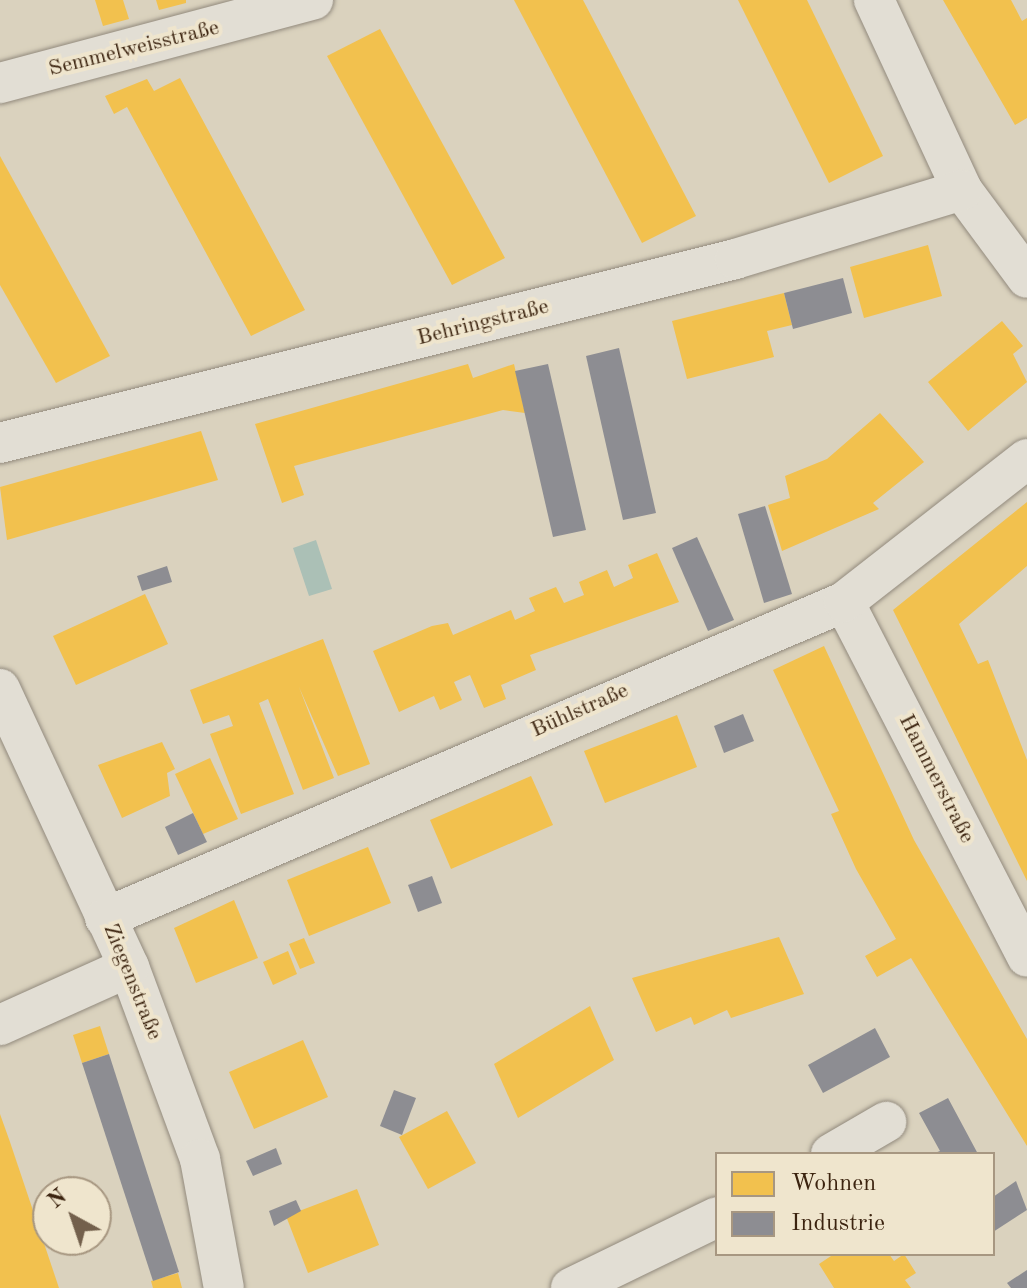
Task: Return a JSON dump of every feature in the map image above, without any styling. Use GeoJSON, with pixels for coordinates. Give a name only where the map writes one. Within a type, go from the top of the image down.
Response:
{"type":"FeatureCollection","features":[{"type":"Feature","properties":{"kind":"street","name":"Semmelweisstraße"},"geometry":{"type":"LineString","coordinates":[[0,83],[313,0]]}},
{"type":"Feature","properties":{"kind":"street"},"geometry":{"type":"LineString","coordinates":[[874,0],[962,190],[1027,278]]}},
{"type":"Feature","properties":{"kind":"street","name":"Behringstraße"},"geometry":{"type":"LineString","coordinates":[[0,443],[735,259],[962,190]]}},
{"type":"Feature","properties":{"kind":"street","name":"Bühlstraße"},"geometry":{"type":"LineString","coordinates":[[105,918],[844,602],[1027,459]]}},
{"type":"Feature","properties":{"kind":"street","name":"Hammerstraße"},"geometry":{"type":"LineString","coordinates":[[844,602],[1027,956]]}},
{"type":"Feature","properties":{"kind":"street","name":"Ziegenstraße"},"geometry":{"type":"LineString","coordinates":[[0,689],[129,967],[200,1159],[224,1288]]}},
{"type":"Feature","properties":{"kind":"street"},"geometry":{"type":"LineString","coordinates":[[0,1025],[129,967]]}},
{"type":"Feature","properties":{"kind":"street"},"geometry":{"type":"LineString","coordinates":[[834,1152],[886,1122]]}},
{"type":"Feature","properties":{"kind":"street"},"geometry":{"type":"LineString","coordinates":[[571,1288],[715,1218]]}},
{"type":"Feature","properties":{"kind":"shaded area"},"geometry":{"type":"Polygon","coordinates":[[[316,540],[332,589],[309,596],[293,548],[316,540]]]}},
{"type":"Feature","properties":{"kind":"building: Wohnen"},"geometry":{"type":"Polygon","coordinates":[[[95,0],[123,0],[129,19],[103,26],[95,0]]]}},
{"type":"Feature","properties":{"kind":"building: Wohnen"},"geometry":{"type":"Polygon","coordinates":[[[156,0],[186,0],[186,3],[159,10],[156,0]]]}},
{"type":"Feature","properties":{"kind":"building: Wohnen"},"geometry":{"type":"Polygon","coordinates":[[[514,0],[583,0],[696,216],[642,243],[514,0]]]}},
{"type":"Feature","properties":{"kind":"building: Wohnen"},"geometry":{"type":"Polygon","coordinates":[[[738,0],[807,0],[883,156],[829,183],[738,0]]]}},
{"type":"Feature","properties":{"kind":"building: Wohnen"},"geometry":{"type":"Polygon","coordinates":[[[943,0],[1011,0],[1022,21],[1027,18],[1027,118],[1015,125],[943,0]]]}},
{"type":"Feature","properties":{"kind":"building: Wohnen"},"geometry":{"type":"Polygon","coordinates":[[[380,29],[505,258],[452,285],[327,56],[380,29]]]}},
{"type":"Feature","properties":{"kind":"building: Wohnen"},"geometry":{"type":"Polygon","coordinates":[[[180,78],[305,310],[251,336],[127,107],[114,114],[105,96],[147,79],[154,91],[180,78]]]}},
{"type":"Feature","properties":{"kind":"building: Wohnen"},"geometry":{"type":"Polygon","coordinates":[[[0,156],[110,356],[56,383],[0,285],[0,156]]]}},
{"type":"Feature","properties":{"kind":"building: Wohnen"},"geometry":{"type":"Polygon","coordinates":[[[928,245],[942,296],[864,318],[850,267],[928,245]]]}},
{"type":"Feature","properties":{"kind":"building: Wohnen"},"geometry":{"type":"Polygon","coordinates":[[[784,293],[792,325],[767,331],[774,357],[687,379],[672,321],[784,293]]]}},
{"type":"Feature","properties":{"kind":"building: Wohnen"},"geometry":{"type":"Polygon","coordinates":[[[1002,321],[1023,346],[1013,354],[1027,382],[968,431],[928,382],[1002,321]]]}},
{"type":"Feature","properties":{"kind":"building: Wohnen"},"geometry":{"type":"Polygon","coordinates":[[[468,364],[473,378],[514,364],[525,413],[503,410],[294,466],[304,495],[282,503],[255,424],[468,364]]]}},
{"type":"Feature","properties":{"kind":"building: Wohnen"},"geometry":{"type":"Polygon","coordinates":[[[880,413],[924,462],[873,503],[879,509],[782,551],[768,505],[790,498],[785,476],[827,459],[880,413]]]}},
{"type":"Feature","properties":{"kind":"building: Wohnen"},"geometry":{"type":"Polygon","coordinates":[[[201,431],[218,480],[7,540],[0,487],[201,431]]]}},
{"type":"Feature","properties":{"kind":"building: Wohnen"},"geometry":{"type":"Polygon","coordinates":[[[1027,502],[1027,566],[959,624],[978,664],[988,660],[1027,760],[1027,881],[893,610],[1027,502]]]}},
{"type":"Feature","properties":{"kind":"building: Wohnen"},"geometry":{"type":"Polygon","coordinates":[[[657,553],[679,602],[530,655],[536,670],[501,685],[506,699],[484,708],[470,675],[454,682],[462,700],[440,710],[434,696],[399,712],[373,651],[432,626],[448,623],[453,635],[511,610],[515,620],[535,611],[529,598],[556,587],[564,603],[584,595],[579,582],[607,570],[614,587],[633,578],[628,565],[657,553]]]}},
{"type":"Feature","properties":{"kind":"building: Wohnen"},"geometry":{"type":"Polygon","coordinates":[[[145,594],[168,644],[76,685],[53,636],[145,594]]]}},
{"type":"Feature","properties":{"kind":"building: Wohnen"},"geometry":{"type":"Polygon","coordinates":[[[323,639],[370,764],[338,776],[299,687],[334,778],[303,790],[268,699],[259,703],[294,794],[241,814],[210,734],[233,726],[229,715],[203,724],[190,690],[323,639]]]}},
{"type":"Feature","properties":{"kind":"building: Wohnen"},"geometry":{"type":"Polygon","coordinates":[[[824,646],[914,840],[1027,1039],[1027,1146],[911,958],[877,977],[865,956],[896,939],[856,869],[831,814],[839,811],[773,670],[824,646]]]}},
{"type":"Feature","properties":{"kind":"building: Wohnen"},"geometry":{"type":"Polygon","coordinates":[[[677,715],[697,767],[605,803],[584,751],[677,715]]]}},
{"type":"Feature","properties":{"kind":"building: Wohnen"},"geometry":{"type":"Polygon","coordinates":[[[162,742],[175,769],[167,773],[170,796],[122,818],[98,765],[162,742]]]}},
{"type":"Feature","properties":{"kind":"building: Wohnen"},"geometry":{"type":"Polygon","coordinates":[[[210,758],[238,819],[203,834],[175,774],[210,758]]]}},
{"type":"Feature","properties":{"kind":"building: Wohnen"},"geometry":{"type":"Polygon","coordinates":[[[531,776],[553,825],[451,869],[430,820],[531,776]]]}},
{"type":"Feature","properties":{"kind":"building: Wohnen"},"geometry":{"type":"Polygon","coordinates":[[[368,847],[391,903],[309,936],[287,880],[368,847]]]}},
{"type":"Feature","properties":{"kind":"building: Wohnen"},"geometry":{"type":"Polygon","coordinates":[[[234,900],[258,958],[196,983],[174,928],[234,900]]]}},
{"type":"Feature","properties":{"kind":"building: Wohnen"},"geometry":{"type":"Polygon","coordinates":[[[779,937],[804,994],[731,1018],[727,1010],[694,1025],[691,1017],[656,1032],[632,978],[779,937]]]}},
{"type":"Feature","properties":{"kind":"building: Wohnen"},"geometry":{"type":"Polygon","coordinates":[[[304,938],[315,963],[300,969],[289,944],[304,938]]]}},
{"type":"Feature","properties":{"kind":"building: Wohnen"},"geometry":{"type":"Polygon","coordinates":[[[288,951],[297,974],[273,985],[263,962],[288,951]]]}},
{"type":"Feature","properties":{"kind":"building: Wohnen"},"geometry":{"type":"Polygon","coordinates":[[[590,1006],[614,1060],[518,1118],[494,1064],[590,1006]]]}},
{"type":"Feature","properties":{"kind":"building: Wohnen"},"geometry":{"type":"Polygon","coordinates":[[[100,1026],[109,1054],[82,1063],[73,1035],[100,1026]]]}},
{"type":"Feature","properties":{"kind":"building: Wohnen"},"geometry":{"type":"Polygon","coordinates":[[[303,1040],[328,1097],[254,1129],[229,1072],[303,1040]]]}},
{"type":"Feature","properties":{"kind":"building: Wohnen"},"geometry":{"type":"Polygon","coordinates":[[[447,1111],[476,1163],[428,1189],[399,1137],[447,1111]]]}},
{"type":"Feature","properties":{"kind":"building: Wohnen"},"geometry":{"type":"Polygon","coordinates":[[[0,1114],[32,1208],[32,1256],[48,1256],[59,1288],[0,1288],[0,1114]]]}},
{"type":"Feature","properties":{"kind":"building: Wohnen"},"geometry":{"type":"Polygon","coordinates":[[[357,1189],[379,1245],[308,1273],[286,1216],[357,1189]]]}},
{"type":"Feature","properties":{"kind":"building: Wohnen"},"geometry":{"type":"Polygon","coordinates":[[[831,1256],[890,1256],[894,1261],[905,1256],[916,1273],[905,1280],[911,1288],[834,1288],[819,1264],[831,1256]]]}},
{"type":"Feature","properties":{"kind":"building: Wohnen"},"geometry":{"type":"Polygon","coordinates":[[[178,1273],[182,1288],[153,1288],[151,1281],[178,1273]]]}},
{"type":"Feature","properties":{"kind":"building: Industrie"},"geometry":{"type":"Polygon","coordinates":[[[843,278],[852,313],[793,329],[784,293],[843,278]]]}},
{"type":"Feature","properties":{"kind":"building: Industrie"},"geometry":{"type":"Polygon","coordinates":[[[619,348],[656,513],[623,520],[586,356],[619,348]]]}},
{"type":"Feature","properties":{"kind":"building: Industrie"},"geometry":{"type":"Polygon","coordinates":[[[548,364],[586,530],[553,537],[515,371],[548,364]]]}},
{"type":"Feature","properties":{"kind":"building: Industrie"},"geometry":{"type":"Polygon","coordinates":[[[765,506],[792,594],[764,603],[738,514],[765,506]]]}},
{"type":"Feature","properties":{"kind":"building: Industrie"},"geometry":{"type":"Polygon","coordinates":[[[697,537],[734,620],[708,631],[672,548],[697,537]]]}},
{"type":"Feature","properties":{"kind":"building: Industrie"},"geometry":{"type":"Polygon","coordinates":[[[167,566],[172,582],[142,591],[137,576],[167,566]]]}},
{"type":"Feature","properties":{"kind":"building: Industrie"},"geometry":{"type":"Polygon","coordinates":[[[743,714],[754,741],[724,753],[714,726],[743,714]]]}},
{"type":"Feature","properties":{"kind":"building: Industrie"},"geometry":{"type":"Polygon","coordinates":[[[193,813],[207,842],[178,855],[165,827],[193,813]]]}},
{"type":"Feature","properties":{"kind":"building: Industrie"},"geometry":{"type":"Polygon","coordinates":[[[432,876],[442,903],[418,912],[408,885],[432,876]]]}},
{"type":"Feature","properties":{"kind":"building: Industrie"},"geometry":{"type":"Polygon","coordinates":[[[875,1028],[890,1057],[823,1093],[808,1065],[875,1028]]]}},
{"type":"Feature","properties":{"kind":"building: Industrie"},"geometry":{"type":"Polygon","coordinates":[[[109,1054],[179,1272],[153,1281],[82,1063],[109,1054]]]}},
{"type":"Feature","properties":{"kind":"building: Industrie"},"geometry":{"type":"Polygon","coordinates":[[[394,1090],[416,1098],[402,1135],[380,1126],[394,1090]]]}},
{"type":"Feature","properties":{"kind":"building: Industrie"},"geometry":{"type":"Polygon","coordinates":[[[948,1098],[977,1152],[937,1152],[940,1151],[919,1113],[948,1098]]]}},
{"type":"Feature","properties":{"kind":"building: Industrie"},"geometry":{"type":"Polygon","coordinates":[[[276,1148],[282,1164],[253,1176],[246,1161],[276,1148]]]}},
{"type":"Feature","properties":{"kind":"building: Industrie"},"geometry":{"type":"Polygon","coordinates":[[[1016,1181],[1027,1210],[995,1231],[995,1196],[1016,1181]]]}},
{"type":"Feature","properties":{"kind":"building: Industrie"},"geometry":{"type":"Polygon","coordinates":[[[296,1200],[301,1211],[274,1226],[269,1211],[296,1200]]]}},
{"type":"Feature","properties":{"kind":"building: Industrie"},"geometry":{"type":"Polygon","coordinates":[[[1027,1270],[1027,1288],[1011,1288],[1007,1283],[1027,1270]]]}}]}
